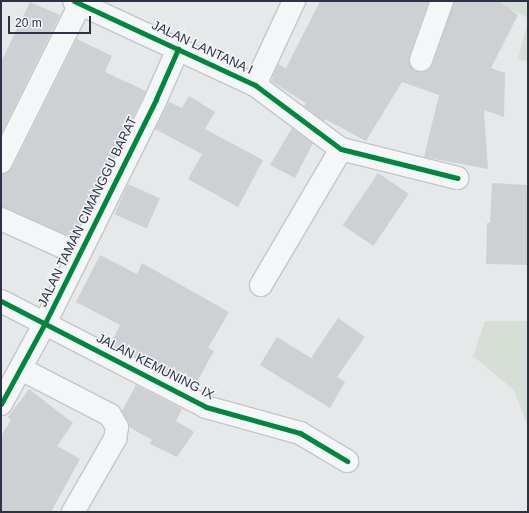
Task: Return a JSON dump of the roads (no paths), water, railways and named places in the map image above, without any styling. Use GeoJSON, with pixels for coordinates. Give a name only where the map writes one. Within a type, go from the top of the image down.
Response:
{"type":"FeatureCollection","features":[{"type":"Feature","properties":{"kind":"street"},"geometry":{"type":"LineString","coordinates":[[255,85],[294,1]]}},
{"type":"Feature","properties":{"kind":"street"},"geometry":{"type":"LineString","coordinates":[[421,60],[442,1]]}},
{"type":"Feature","properties":{"kind":"street"},"geometry":{"type":"LineString","coordinates":[[1,162],[77,2]]}},
{"type":"Feature","properties":{"kind":"street","name":"JALAN LANTANA I"},"geometry":{"type":"LineString","coordinates":[[77,2],[255,85],[341,149]]}},
{"type":"Feature","properties":{"kind":"street","name":"JALAN TAMAN CIMANGGU BARAT"},"geometry":{"type":"LineString","coordinates":[[1,404],[45,323],[156,99],[178,49]]}},
{"type":"Feature","properties":{"kind":"street"},"geometry":{"type":"LineString","coordinates":[[262,285],[341,149],[457,178]]}},
{"type":"Feature","properties":{"kind":"street"},"geometry":{"type":"LineString","coordinates":[[1,219],[79,254]]}},
{"type":"Feature","properties":{"kind":"street","name":"JALAN KEMUNING IX"},"geometry":{"type":"LineString","coordinates":[[1,301],[206,407],[300,433],[347,461]]}},
{"type":"Feature","properties":{"kind":"street"},"geometry":{"type":"LineString","coordinates":[[21,369],[110,415],[118,427],[115,439],[73,512]]}}]}
